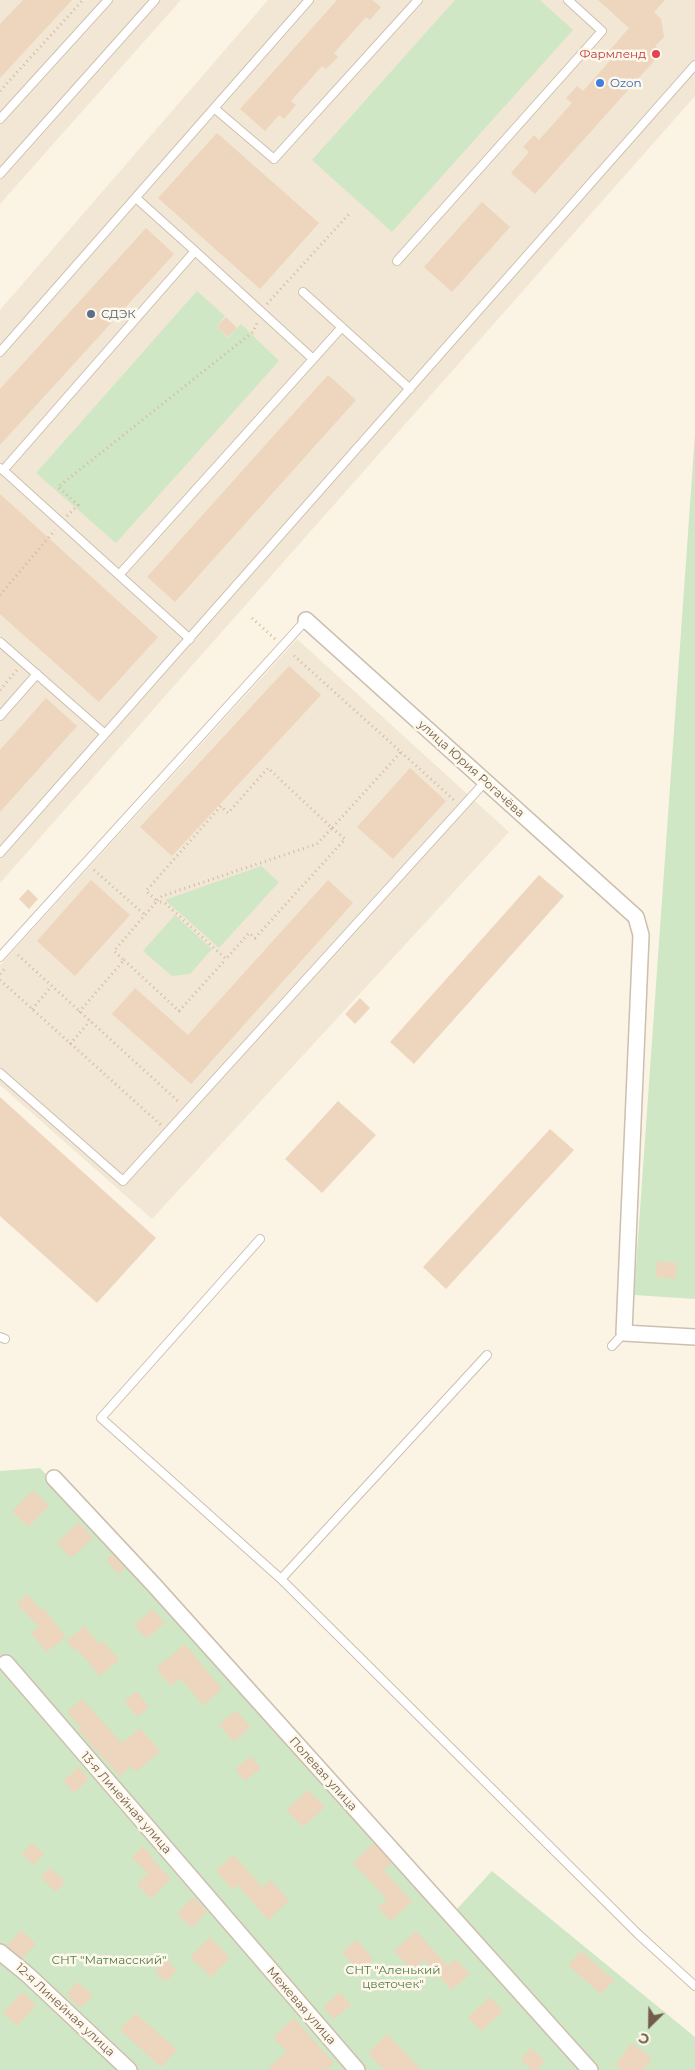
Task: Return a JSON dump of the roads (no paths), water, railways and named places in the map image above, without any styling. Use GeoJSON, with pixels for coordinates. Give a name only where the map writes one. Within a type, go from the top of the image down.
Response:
{"type":"FeatureCollection","features":[{"type":"Feature","properties":{"kind":"street","name":"улица Юрия Рогачёва"},"geometry":{"type":"LineString","coordinates":[[306,620],[636,917],[641,935],[624,1333]]}},
{"type":"Feature","properties":{"kind":"street"},"geometry":{"type":"LineString","coordinates":[[624,1333],[695,1337]]}},
{"type":"Feature","properties":{"kind":"street","name":"Полевая улица"},"geometry":{"type":"LineString","coordinates":[[54,1478],[154,1585],[590,2070]]}},
{"type":"Feature","properties":{"kind":"street","name":"13-я Линейная улица"},"geometry":{"type":"LineString","coordinates":[[6,1663],[246,1942]]}},
{"type":"Feature","properties":{"kind":"street","name":"Межевая улица"},"geometry":{"type":"LineString","coordinates":[[246,1942],[357,2070]]}},
{"type":"Feature","properties":{"kind":"street","name":"12-я Линейная улица"},"geometry":{"type":"LineString","coordinates":[[0,1952],[28,1974],[129,2070]]}},
{"type":"Feature","properties":{"kind":"lane"},"geometry":{"type":"LineString","coordinates":[[0,119],[108,0]]}},
{"type":"Feature","properties":{"kind":"lane"},"geometry":{"type":"LineString","coordinates":[[0,174],[155,0]]}},
{"type":"Feature","properties":{"kind":"lane"},"geometry":{"type":"LineString","coordinates":[[0,352],[308,0]]}},
{"type":"Feature","properties":{"kind":"lane"},"geometry":{"type":"LineString","coordinates":[[214,108],[274,159],[418,0]]}},
{"type":"Feature","properties":{"kind":"lane"},"geometry":{"type":"LineString","coordinates":[[396,261],[602,31],[568,0]]}},
{"type":"Feature","properties":{"kind":"lane"},"geometry":{"type":"LineString","coordinates":[[0,853],[695,65]]}},
{"type":"Feature","properties":{"kind":"lane"},"geometry":{"type":"LineString","coordinates":[[136,198],[313,359]]}},
{"type":"Feature","properties":{"kind":"lane"},"geometry":{"type":"LineString","coordinates":[[190,638],[1,469],[195,251]]}},
{"type":"Feature","properties":{"kind":"lane"},"geometry":{"type":"LineString","coordinates":[[302,292],[410,389]]}},
{"type":"Feature","properties":{"kind":"lane"},"geometry":{"type":"LineString","coordinates":[[118,575],[342,327]]}},
{"type":"Feature","properties":{"kind":"lane"},"geometry":{"type":"LineString","coordinates":[[0,957],[306,620]]}},
{"type":"Feature","properties":{"kind":"lane"},"geometry":{"type":"LineString","coordinates":[[0,642],[106,734]]}},
{"type":"Feature","properties":{"kind":"lane"},"geometry":{"type":"LineString","coordinates":[[0,716],[37,674]]}},
{"type":"Feature","properties":{"kind":"lane"},"geometry":{"type":"LineString","coordinates":[[0,1073],[123,1181],[485,782]]}},
{"type":"Feature","properties":{"kind":"lane"},"geometry":{"type":"LineString","coordinates":[[260,1239],[102,1418],[282,1579],[638,1934],[695,1986]]}},
{"type":"Feature","properties":{"kind":"lane"},"geometry":{"type":"LineString","coordinates":[[612,1346],[624,1333]]}},
{"type":"Feature","properties":{"kind":"lane"},"geometry":{"type":"LineString","coordinates":[[282,1579],[487,1355]]}},
{"type":"Feature","properties":{"kind":"place","name":"Фармленд"},"geometry":{"type":"Point","coordinates":[656,54]}},
{"type":"Feature","properties":{"kind":"place","name":"Ozon"},"geometry":{"type":"Point","coordinates":[600,83]}},
{"type":"Feature","properties":{"kind":"place","name":"СДЭК"},"geometry":{"type":"Point","coordinates":[91,314]}},
{"type":"Feature","properties":{"kind":"park label","name":"СНТ \"Матмасский\""},"geometry":{"type":"Point","coordinates":[109,1960]}},
{"type":"Feature","properties":{"kind":"park label","name":"СНТ \"Аленький цветочек\""},"geometry":{"type":"Point","coordinates":[393,1977]}}]}
